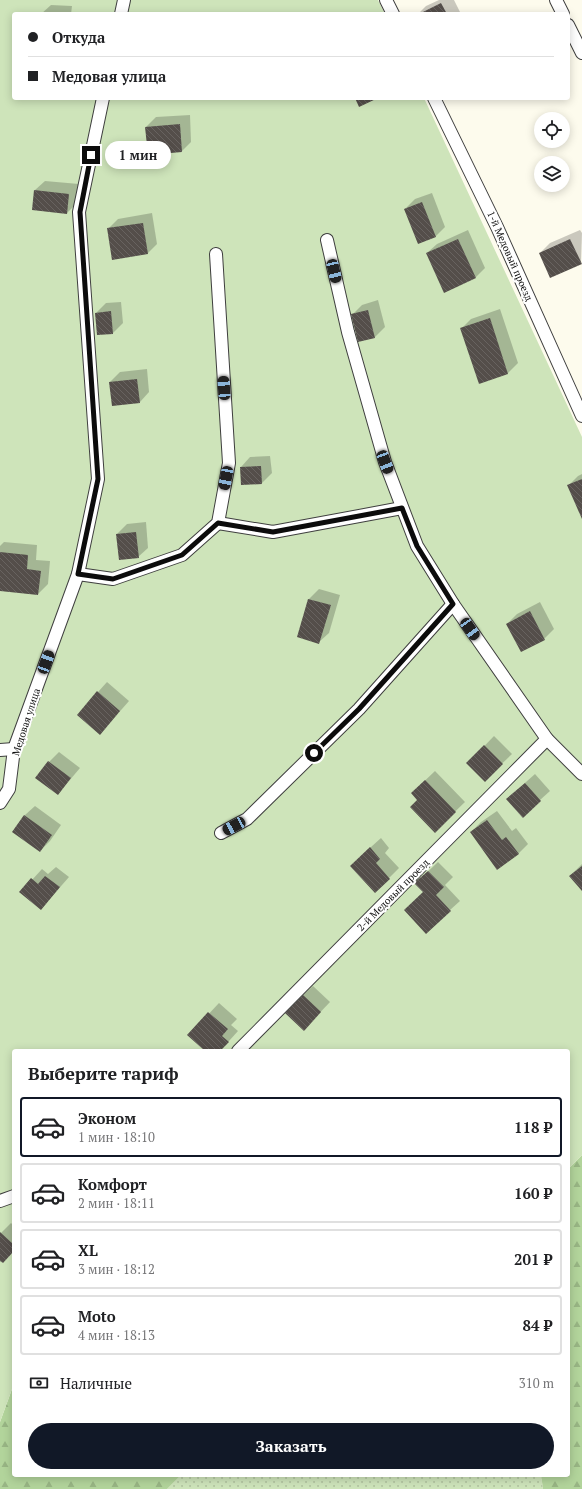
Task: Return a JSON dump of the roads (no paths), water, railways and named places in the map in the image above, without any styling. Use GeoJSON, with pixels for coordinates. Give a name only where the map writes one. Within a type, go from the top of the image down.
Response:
{"type":"FeatureCollection","features":[{"type":"Feature","properties":{"kind":"lane"},"geometry":{"type":"LineString","coordinates":[[121,12],[124,0]]}},
{"type":"Feature","properties":{"kind":"lane"},"geometry":{"type":"LineString","coordinates":[[386,0],[392,12]]}},
{"type":"Feature","properties":{"kind":"lane"},"geometry":{"type":"LineString","coordinates":[[556,0],[562,12]]}},
{"type":"Feature","properties":{"kind":"lane"},"geometry":{"type":"LineString","coordinates":[[570,29],[582,53]]}},
{"type":"Feature","properties":{"kind":"lane","name":"Медовая улица"},"geometry":{"type":"LineString","coordinates":[[0,803],[9,789],[14,749],[78,574],[98,479],[80,212],[103,100]]}},
{"type":"Feature","properties":{"kind":"lane","name":"1-й Медовый проезд"},"geometry":{"type":"LineString","coordinates":[[435,100],[497,227],[582,416]]}},
{"type":"Feature","properties":{"kind":"lane"},"geometry":{"type":"LineString","coordinates":[[327,240],[348,332],[385,462],[417,546],[453,604],[547,739],[582,774]]}},
{"type":"Feature","properties":{"kind":"lane"},"geometry":{"type":"LineString","coordinates":[[78,574],[113,579],[182,555],[218,523],[229,463],[216,254]]}},
{"type":"Feature","properties":{"kind":"lane"},"geometry":{"type":"LineString","coordinates":[[218,523],[273,532],[402,508]]}},
{"type":"Feature","properties":{"kind":"lane"},"geometry":{"type":"LineString","coordinates":[[221,833],[247,819],[359,709],[453,604]]}},
{"type":"Feature","properties":{"kind":"lane","name":"2-й Медовый проезд"},"geometry":{"type":"LineString","coordinates":[[240,1049],[547,739]]}},
{"type":"Feature","properties":{"kind":"lane"},"geometry":{"type":"LineString","coordinates":[[0,750],[14,749]]}},
{"type":"Feature","properties":{"kind":"lane"},"geometry":{"type":"LineString","coordinates":[[0,1202],[12,1197]]}}]}
